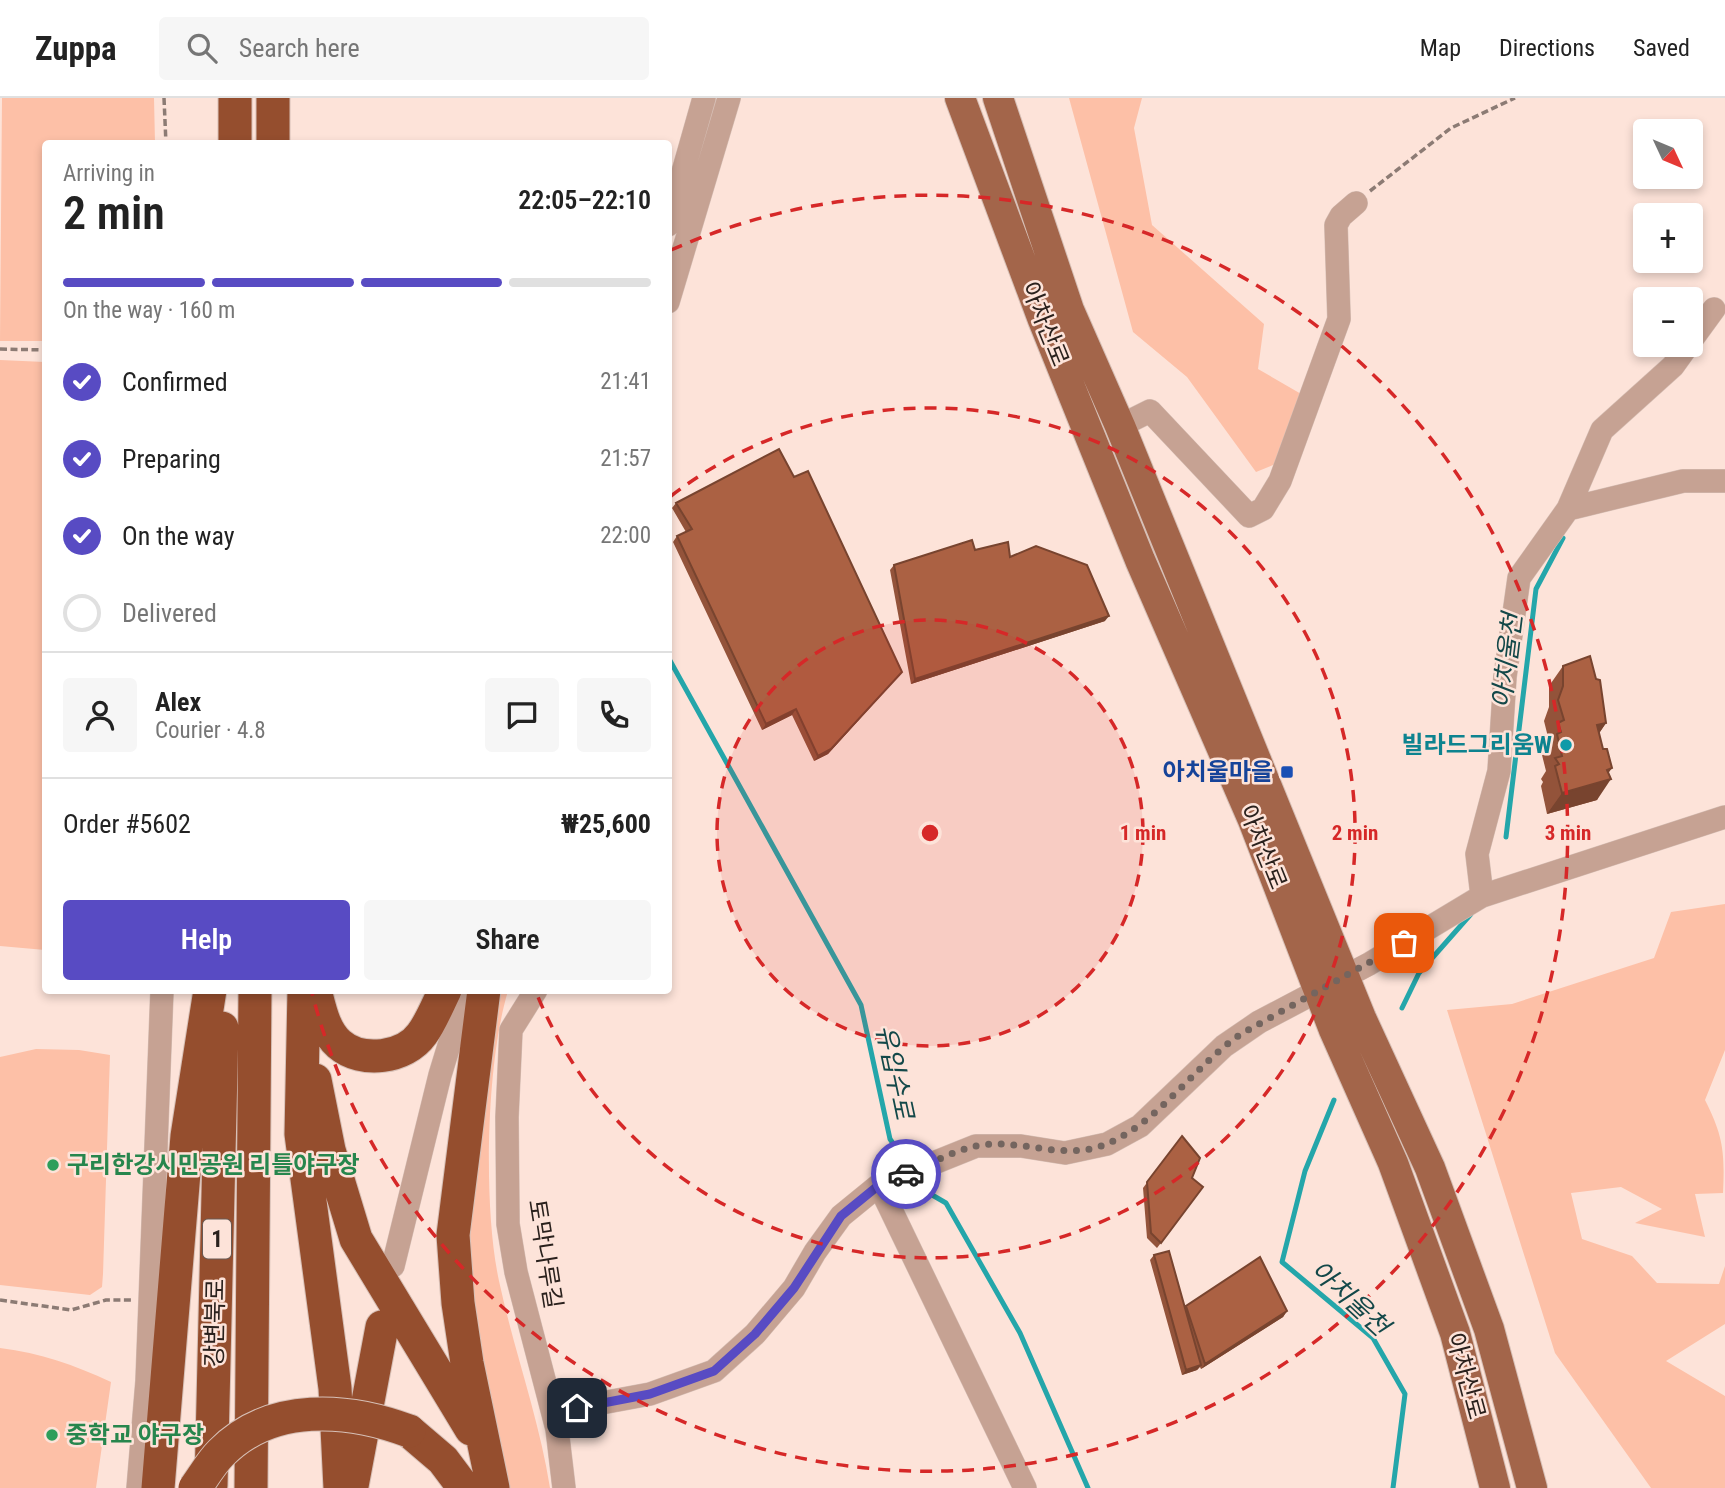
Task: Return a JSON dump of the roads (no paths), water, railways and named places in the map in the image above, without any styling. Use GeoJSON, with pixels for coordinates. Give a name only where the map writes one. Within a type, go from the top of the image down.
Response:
{"type":"FeatureCollection","features":[{"type":"Feature","properties":{"kind":"highway"},"geometry":{"type":"LineString","coordinates":[[235,98],[235,140]]}},
{"type":"Feature","properties":{"kind":"highway"},"geometry":{"type":"LineString","coordinates":[[273,98],[273,140]]}},
{"type":"Feature","properties":{"kind":"highway"},"geometry":{"type":"LineString","coordinates":[[158,1488],[187,1136],[209,994]]}},
{"type":"Feature","properties":{"kind":"highway","name":"강변북로"},"geometry":{"type":"LineString","coordinates":[[211,1488],[222,994]]}},
{"type":"Feature","properties":{"kind":"highway","name":"강변북로"},"geometry":{"type":"LineString","coordinates":[[251,1488],[255,994]]}},
{"type":"Feature","properties":{"kind":"highway"},"geometry":{"type":"LineString","coordinates":[[307,998],[339,1045],[369,1057],[398,1053],[422,1035],[443,994]]}},
{"type":"Feature","properties":{"kind":"highway"},"geometry":{"type":"LineString","coordinates":[[483,994],[453,1235],[458,1303],[484,1453],[493,1488]]}},
{"type":"Feature","properties":{"kind":"highway"},"geometry":{"type":"LineString","coordinates":[[307,998],[329,1150],[356,1239],[484,1453]]}},
{"type":"Feature","properties":{"kind":"highway"},"geometry":{"type":"LineString","coordinates":[[307,998],[301,1134],[335,1388],[340,1488]]}},
{"type":"Feature","properties":{"kind":"highway"},"geometry":{"type":"LineString","coordinates":[[352,1488],[382,1327]]}},
{"type":"Feature","properties":{"kind":"highway"},"geometry":{"type":"LineString","coordinates":[[195,1488],[221,1453],[246,1434],[285,1419],[318,1412],[350,1414],[409,1431],[443,1460],[464,1488]]}},
{"type":"Feature","properties":{"kind":"main road","name":"아차산로"},"geometry":{"type":"LineString","coordinates":[[960,98],[1029,283],[1120,510],[1253,820],[1332,984],[1439,1193],[1489,1329],[1532,1488]]}},
{"type":"Feature","properties":{"kind":"main road","name":"아차산로"},"geometry":{"type":"LineString","coordinates":[[998,98],[1069,310],[1120,426],[1332,984],[1455,1333],[1495,1488]]}},
{"type":"Feature","properties":{"kind":"street"},"geometry":{"type":"LineString","coordinates":[[672,211],[704,98]]}},
{"type":"Feature","properties":{"kind":"street"},"geometry":{"type":"LineString","coordinates":[[672,289],[729,98]]}},
{"type":"Feature","properties":{"kind":"street"},"geometry":{"type":"LineString","coordinates":[[1120,426],[1150,411],[1249,516],[1263,509],[1280,481],[1339,318],[1336,225],[1341,216],[1356,203]]}},
{"type":"Feature","properties":{"kind":"street"},"geometry":{"type":"LineString","coordinates":[[1703,324],[1714,309]]}},
{"type":"Feature","properties":{"kind":"street"},"geometry":{"type":"LineString","coordinates":[[1482,896],[1477,854],[1499,771],[1506,677],[1518,578],[1569,509],[1602,430],[1673,366],[1679,357]]}},
{"type":"Feature","properties":{"kind":"street"},"geometry":{"type":"LineString","coordinates":[[1569,509],[1683,481],[1725,481]]}},
{"type":"Feature","properties":{"kind":"street"},"geometry":{"type":"LineString","coordinates":[[553,1412],[650,1394],[714,1371],[755,1334],[794,1288],[841,1216],[881,1183],[976,1146],[1021,1146],[1065,1153],[1107,1144],[1140,1126],[1224,1046],[1259,1022],[1332,984],[1482,896],[1725,817]]}},
{"type":"Feature","properties":{"kind":"street"},"geometry":{"type":"LineString","coordinates":[[138,1488],[147,1381],[162,994]]}},
{"type":"Feature","properties":{"kind":"street"},"geometry":{"type":"LineString","coordinates":[[393,1266],[439,1075],[465,994]]}},
{"type":"Feature","properties":{"kind":"street","name":"토막나루길"},"geometry":{"type":"LineString","coordinates":[[534,994],[511,1030],[507,1117],[509,1224],[516,1272],[553,1412],[564,1488]]}},
{"type":"Feature","properties":{"kind":"street"},"geometry":{"type":"LineString","coordinates":[[881,1183],[1025,1488]]}},
{"type":"Feature","properties":{"kind":"waterway","name":"아치울천"},"geometry":{"type":"LineString","coordinates":[[1506,837],[1536,589],[1563,538]]}},
{"type":"Feature","properties":{"kind":"waterway","name":"유입수로"},"geometry":{"type":"LineString","coordinates":[[672,664],[861,1005],[890,1139],[910,1168]]}},
{"type":"Feature","properties":{"kind":"waterway","name":"아치울천"},"geometry":{"type":"LineString","coordinates":[[1402,1008],[1419,973],[1471,914]]}},
{"type":"Feature","properties":{"kind":"waterway","name":"아치울천"},"geometry":{"type":"LineString","coordinates":[[1334,1100],[1305,1171],[1282,1262],[1373,1338],[1405,1394],[1393,1488]]}},
{"type":"Feature","properties":{"kind":"waterway","name":"유입수로"},"geometry":{"type":"LineString","coordinates":[[916,1176],[927,1192],[946,1203],[1020,1333],[1088,1488]]}},
{"type":"Feature","properties":{"kind":"place","name":"빌라드그리움W"},"geometry":{"type":"Point","coordinates":[1566,745]}},
{"type":"Feature","properties":{"kind":"place","name":"아치울마을"},"geometry":{"type":"Point","coordinates":[1287,772]}},
{"type":"Feature","properties":{"kind":"place","name":"구리한강시민공원 리틀야구장"},"geometry":{"type":"Point","coordinates":[53,1165]}},
{"type":"Feature","properties":{"kind":"place","name":"중학교 야구장"},"geometry":{"type":"Point","coordinates":[52,1435]}}]}
